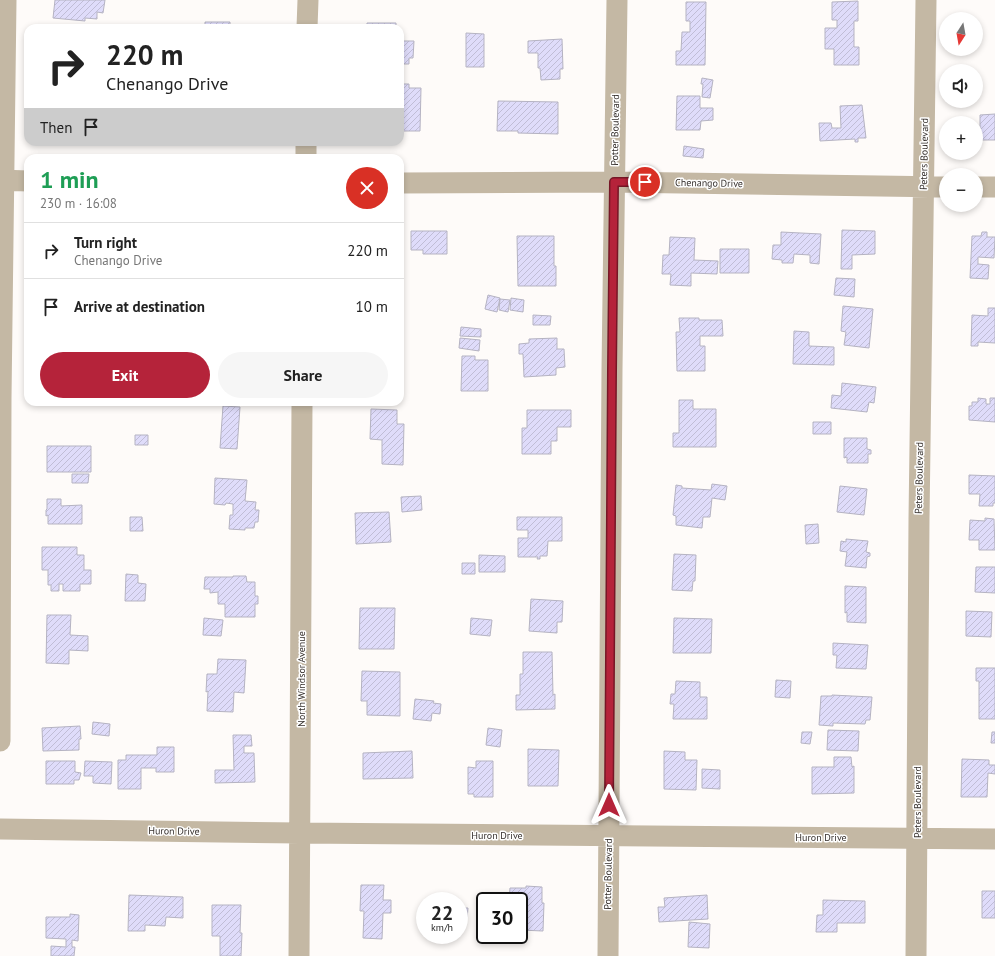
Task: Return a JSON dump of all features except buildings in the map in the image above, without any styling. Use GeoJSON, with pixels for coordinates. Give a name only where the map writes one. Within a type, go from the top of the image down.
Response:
{"type":"FeatureCollection","features":[{"type":"Feature","properties":{"kind":"street"},"geometry":{"type":"LineString","coordinates":[[0,741],[2,180],[6,0]]}},
{"type":"Feature","properties":{"kind":"street"},"geometry":{"type":"LineString","coordinates":[[308,0],[308,24]]}},
{"type":"Feature","properties":{"kind":"street","name":"Potter Boulevard"},"geometry":{"type":"LineString","coordinates":[[608,956],[612,370],[617,0]]}},
{"type":"Feature","properties":{"kind":"street","name":"Peters Boulevard"},"geometry":{"type":"LineString","coordinates":[[916,956],[926,0]]}},
{"type":"Feature","properties":{"kind":"street"},"geometry":{"type":"LineString","coordinates":[[2,180],[24,181]]}},
{"type":"Feature","properties":{"kind":"street","name":"Chenango Drive"},"geometry":{"type":"LineString","coordinates":[[404,183],[614,182],[939,187]]}},
{"type":"Feature","properties":{"kind":"street"},"geometry":{"type":"LineString","coordinates":[[983,187],[995,187]]}},
{"type":"Feature","properties":{"kind":"street","name":"North Windsor Avenue"},"geometry":{"type":"LineString","coordinates":[[299,956],[302,406]]}},
{"type":"Feature","properties":{"kind":"street","name":"Huron Drive"},"geometry":{"type":"LineString","coordinates":[[0,829],[995,839]]}},
{"type":"Feature","properties":{"kind":"route"},"geometry":{"type":"LineString","coordinates":[[609,805],[614,182],[645,182]]}}]}
